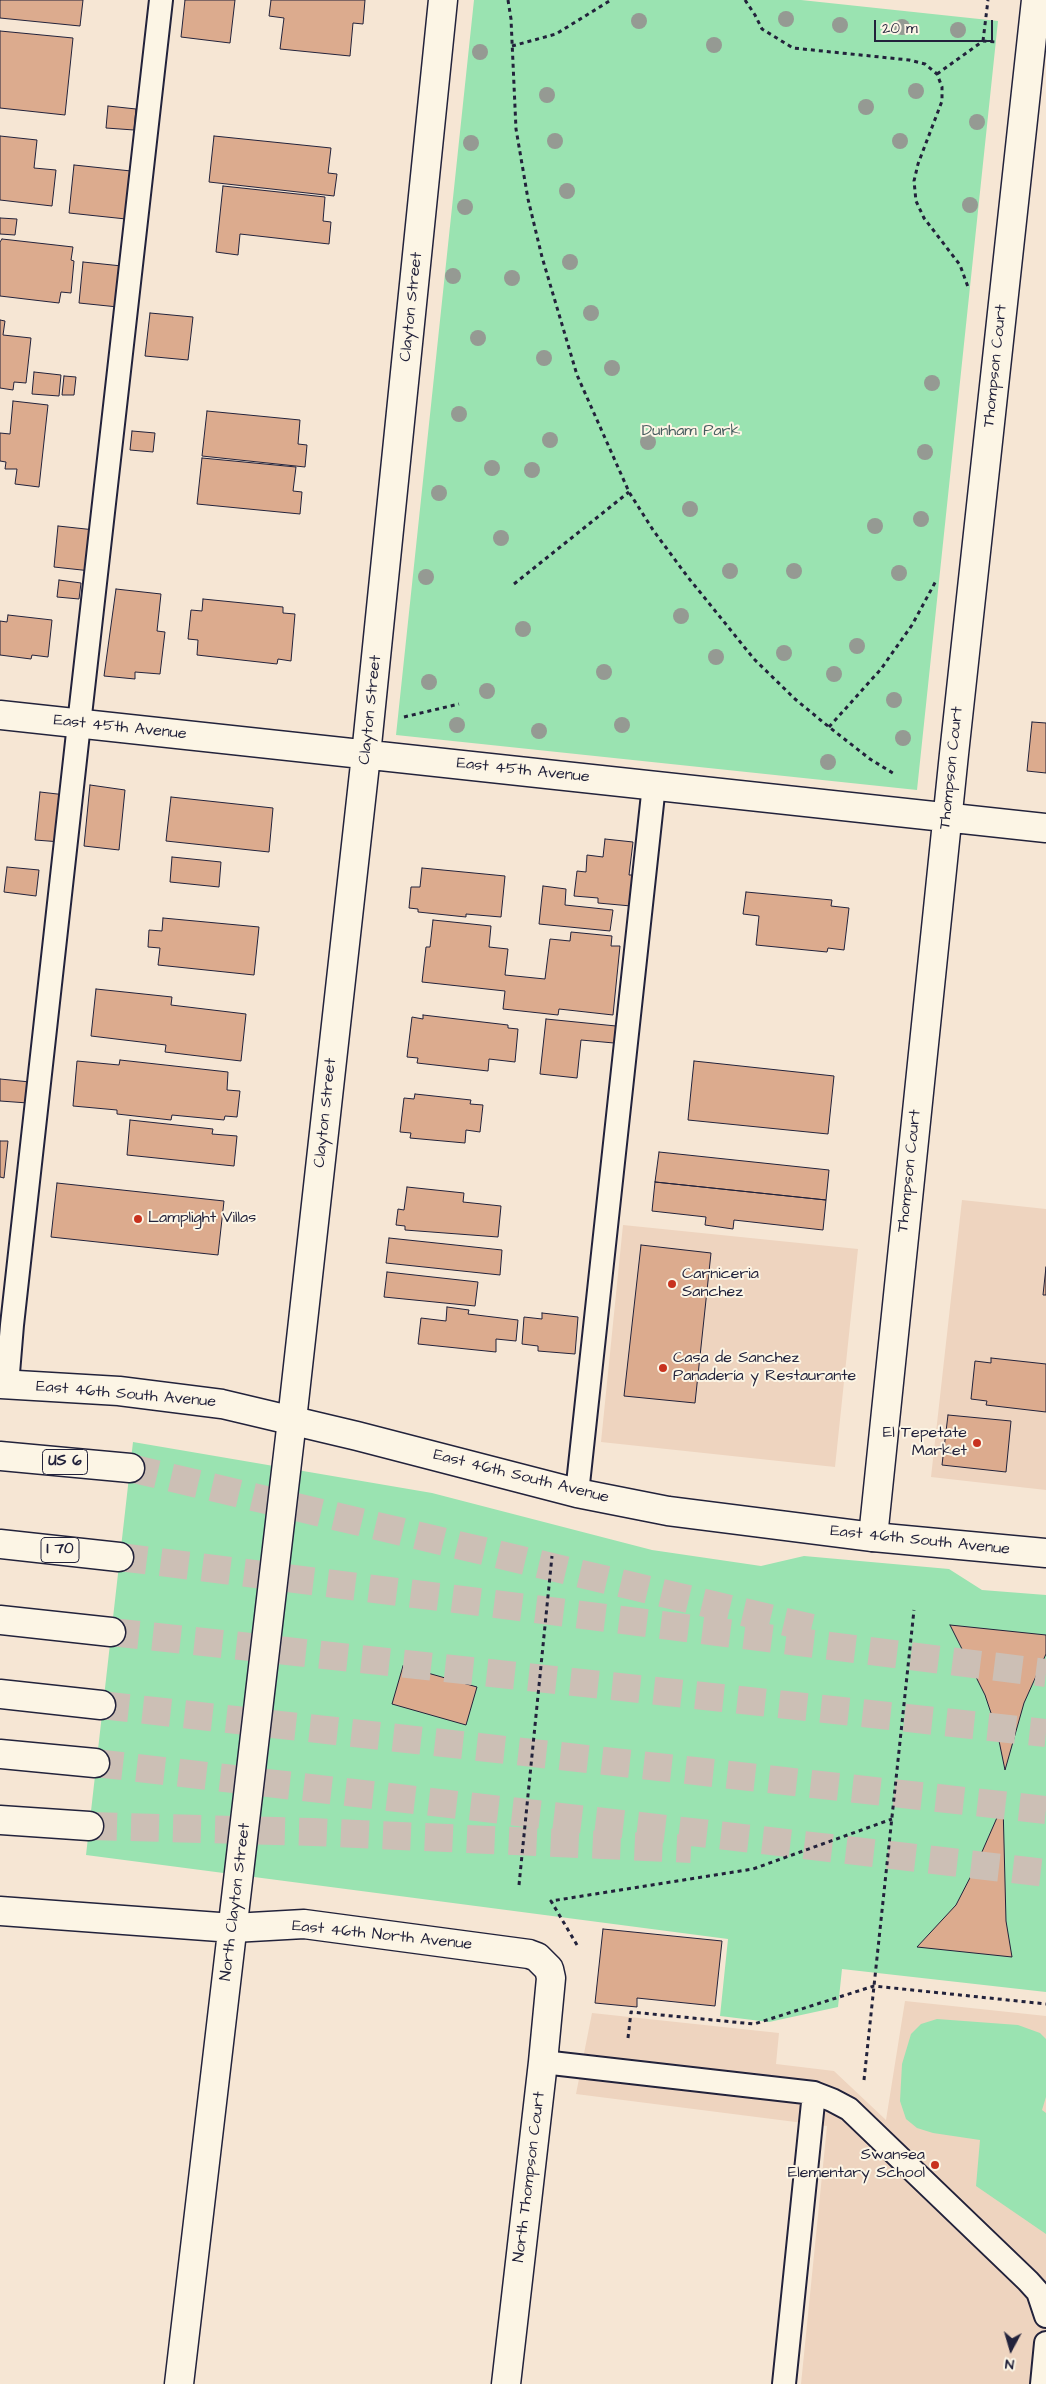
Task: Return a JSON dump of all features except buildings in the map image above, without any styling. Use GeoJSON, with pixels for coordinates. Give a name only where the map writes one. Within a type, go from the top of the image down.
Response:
{"type":"FeatureCollection","features":[{"type":"Feature","properties":{"kind":"main road","name":"Clayton Street"},"geometry":{"type":"LineString","coordinates":[[292,1420],[366,754],[443,0]]}},
{"type":"Feature","properties":{"kind":"main road","name":"Thompson Court"},"geometry":{"type":"LineString","coordinates":[[873,1537],[947,817],[1036,0]]}},
{"type":"Feature","properties":{"kind":"main road","name":"East 45th Avenue"},"geometry":{"type":"LineString","coordinates":[[0,715],[1046,828]]}},
{"type":"Feature","properties":{"kind":"main road","name":"East 46th South Avenue"},"geometry":{"type":"LineString","coordinates":[[4,1384],[119,1391],[172,1396],[222,1404],[292,1420],[577,1493],[677,1512],[873,1537],[1046,1553]]}},
{"type":"Feature","properties":{"kind":"main road","name":"North Clayton Street"},"geometry":{"type":"LineString","coordinates":[[179,2384],[292,1420]]}},
{"type":"Feature","properties":{"kind":"main road","name":"US 6"},"geometry":{"type":"LineString","coordinates":[[0,1456],[130,1468]]}},
{"type":"Feature","properties":{"kind":"main road","name":"I 70"},"geometry":{"type":"LineString","coordinates":[[0,1544],[119,1557]]}},
{"type":"Feature","properties":{"kind":"main road"},"geometry":{"type":"LineString","coordinates":[[0,1620],[111,1632]]}},
{"type":"Feature","properties":{"kind":"main road"},"geometry":{"type":"LineString","coordinates":[[0,1694],[101,1705]]}},
{"type":"Feature","properties":{"kind":"main road"},"geometry":{"type":"LineString","coordinates":[[0,1754],[95,1764]]}},
{"type":"Feature","properties":{"kind":"main road"},"geometry":{"type":"LineString","coordinates":[[0,1820],[89,1826]]}},
{"type":"Feature","properties":{"kind":"main road","name":"East 46th North Avenue"},"geometry":{"type":"LineString","coordinates":[[0,1911],[233,1928],[314,1925],[528,1954],[544,1962],[549,1969]]}},
{"type":"Feature","properties":{"kind":"main road","name":"North Thompson Court"},"geometry":{"type":"LineString","coordinates":[[506,2384],[543,2062],[551,1978],[549,1969]]}},
{"type":"Feature","properties":{"kind":"lane"},"geometry":{"type":"LineString","coordinates":[[4,1384],[161,0]]}},
{"type":"Feature","properties":{"kind":"lane"},"geometry":{"type":"LineString","coordinates":[[577,1493],[654,786]]}},
{"type":"Feature","properties":{"kind":"lane"},"geometry":{"type":"LineString","coordinates":[[543,2062],[814,2093],[849,2109],[1028,2281],[1038,2292],[1046,2316]]}},
{"type":"Feature","properties":{"kind":"lane"},"geometry":{"type":"LineString","coordinates":[[784,2384],[814,2093]]}},
{"type":"Feature","properties":{"kind":"lane"},"geometry":{"type":"LineString","coordinates":[[1042,2384],[1046,2343]]}},
{"type":"Feature","properties":{"kind":"path"},"geometry":{"type":"LineString","coordinates":[[508,0],[516,129],[528,198],[542,257],[577,375],[629,492],[653,530],[741,644],[795,699],[870,759],[902,779]]}},
{"type":"Feature","properties":{"kind":"path"},"geometry":{"type":"LineString","coordinates":[[512,46],[556,34],[610,0]]}},
{"type":"Feature","properties":{"kind":"path"},"geometry":{"type":"LineString","coordinates":[[744,0],[756,14],[762,29],[793,48],[909,60],[925,64],[937,74],[942,87],[942,102],[918,164],[914,181],[916,201],[924,218],[960,265],[969,289]]}},
{"type":"Feature","properties":{"kind":"path"},"geometry":{"type":"LineString","coordinates":[[937,74],[983,41],[988,0]]}},
{"type":"Feature","properties":{"kind":"path"},"geometry":{"type":"LineString","coordinates":[[514,584],[629,492]]}},
{"type":"Feature","properties":{"kind":"path"},"geometry":{"type":"LineString","coordinates":[[829,727],[881,669],[912,625],[939,575]]}},
{"type":"Feature","properties":{"kind":"path"},"geometry":{"type":"LineString","coordinates":[[409,717],[459,704]]}},
{"type":"Feature","properties":{"kind":"path"},"geometry":{"type":"LineString","coordinates":[[519,1885],[552,1556]]}},
{"type":"Feature","properties":{"kind":"path"},"geometry":{"type":"LineString","coordinates":[[864,2081],[914,1610]]}},
{"type":"Feature","properties":{"kind":"path"},"geometry":{"type":"LineString","coordinates":[[551,1901],[753,1869],[892,1819]]}},
{"type":"Feature","properties":{"kind":"path"},"geometry":{"type":"LineString","coordinates":[[628,2039],[631,2012],[754,2024],[874,1986],[1046,2004]]}},
{"type":"Feature","properties":{"kind":"shaded area"},"geometry":{"type":"Polygon","coordinates":[[[962,1200],[1046,1209],[1046,1490],[931,1477],[962,1200]]]}},
{"type":"Feature","properties":{"kind":"shaded area"},"geometry":{"type":"Polygon","coordinates":[[[623,1225],[858,1249],[835,1467],[601,1442],[623,1225]]]}},
{"type":"Feature","properties":{"kind":"shaded area","name":"Swansea Elementary School"},"geometry":{"type":"Polygon","coordinates":[[[905,2001],[1046,2016],[1046,2384],[801,2384],[827,2126],[576,2094],[592,2013],[779,2033],[776,2064],[834,2071],[886,2120],[905,2001]]]}},
{"type":"Feature","properties":{"kind":"green space","name":"Dunham Park"},"geometry":{"type":"Polygon","coordinates":[[[474,0],[801,0],[998,21],[917,790],[396,735],[474,0]]]}},
{"type":"Feature","properties":{"kind":"green space"},"geometry":{"type":"Polygon","coordinates":[[[133,1442],[432,1493],[652,1550],[761,1566],[804,1556],[949,1569],[982,1590],[1046,1595],[1046,1992],[842,1969],[838,2007],[769,2022],[720,2016],[728,1939],[86,1855],[133,1442]]]}},
{"type":"Feature","properties":{"kind":"green space"},"geometry":{"type":"Polygon","coordinates":[[[937,2019],[1018,2025],[1040,2033],[1046,2039],[1046,2097],[1042,2110],[1046,2113],[1046,2234],[976,2186],[980,2140],[933,2133],[917,2128],[906,2119],[900,2101],[902,2064],[911,2034],[921,2024],[937,2019]]]}},
{"type":"Feature","properties":{"kind":"tunnel"},"geometry":{"type":"LineString","coordinates":[[130,1468],[820,1630]]}},
{"type":"Feature","properties":{"kind":"tunnel"},"geometry":{"type":"LineString","coordinates":[[119,1557],[1046,1673]]}},
{"type":"Feature","properties":{"kind":"tunnel"},"geometry":{"type":"LineString","coordinates":[[111,1632],[1046,1733]]}},
{"type":"Feature","properties":{"kind":"tunnel"},"geometry":{"type":"LineString","coordinates":[[101,1705],[1046,1810]]}},
{"type":"Feature","properties":{"kind":"tunnel"},"geometry":{"type":"LineString","coordinates":[[95,1763],[1046,1873]]}},
{"type":"Feature","properties":{"kind":"tunnel"},"geometry":{"type":"LineString","coordinates":[[89,1826],[313,1832],[691,1849]]}},
{"type":"Feature","properties":{"kind":"place","name":"Lamplight Villas"},"geometry":{"type":"Point","coordinates":[138,1219]}},
{"type":"Feature","properties":{"kind":"place","name":"Carniceria Sanchez"},"geometry":{"type":"Point","coordinates":[672,1284]}},
{"type":"Feature","properties":{"kind":"place","name":"Casa de Sanchez Panadería y Restaurante"},"geometry":{"type":"Point","coordinates":[663,1368]}},
{"type":"Feature","properties":{"kind":"place","name":"El Tepetate Market"},"geometry":{"type":"Point","coordinates":[977,1443]}},
{"type":"Feature","properties":{"kind":"place","name":"Swansea Elementary School"},"geometry":{"type":"Point","coordinates":[935,2165]}}]}
